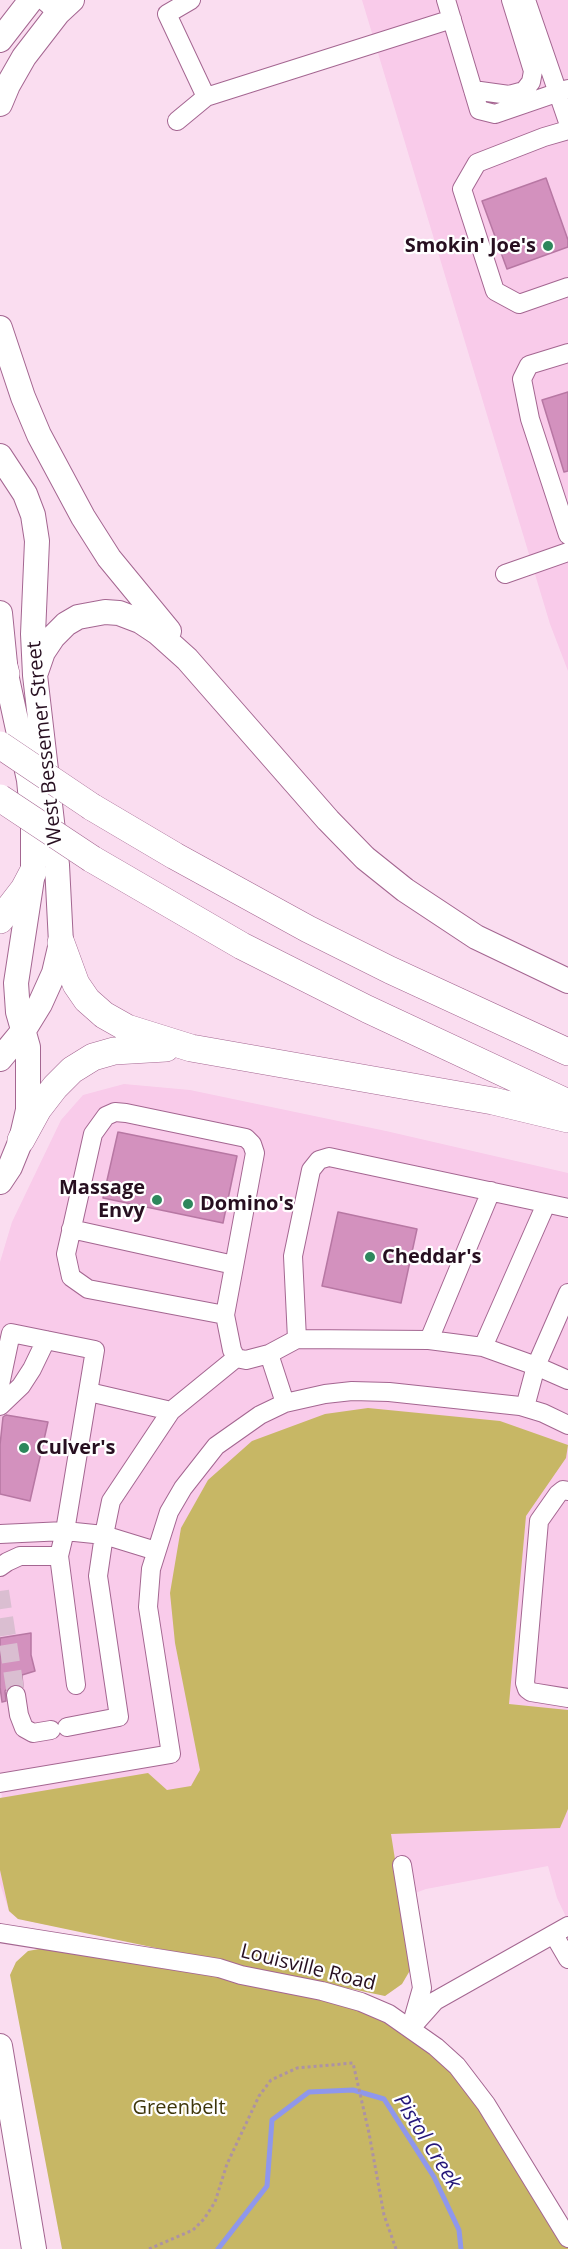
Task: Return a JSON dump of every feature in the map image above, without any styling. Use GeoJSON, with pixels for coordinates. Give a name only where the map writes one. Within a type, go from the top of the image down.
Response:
{"type":"FeatureCollection","features":[{"type":"Feature","properties":{"kind":"highway"},"geometry":{"type":"LineString","coordinates":[[0,745],[92,807],[175,856],[308,929],[390,970],[568,1052]]}},
{"type":"Feature","properties":{"kind":"highway"},"geometry":{"type":"LineString","coordinates":[[0,798],[92,859],[242,946],[367,1009],[568,1103]]}},
{"type":"Feature","properties":{"kind":"highway"},"geometry":{"type":"LineString","coordinates":[[0,920],[20,896],[33,872]]}},
{"type":"Feature","properties":{"kind":"highway"},"geometry":{"type":"LineString","coordinates":[[61,943],[76,984],[87,1000],[104,1016],[127,1028],[191,1048],[493,1101],[568,1119]]}},
{"type":"Feature","properties":{"kind":"highway"},"geometry":{"type":"LineString","coordinates":[[21,1140],[38,1109],[55,1087],[72,1070],[93,1057],[114,1051],[135,1049],[191,1048]]}},
{"type":"Feature","properties":{"kind":"main road"},"geometry":{"type":"LineString","coordinates":[[0,40],[31,0]]}},
{"type":"Feature","properties":{"kind":"main road"},"geometry":{"type":"LineString","coordinates":[[0,104],[24,57],[58,4]]}},
{"type":"Feature","properties":{"kind":"main road"},"geometry":{"type":"LineString","coordinates":[[0,328],[23,397],[39,435],[83,517],[109,558],[165,625],[187,658],[328,820],[365,858],[405,890],[476,937],[568,981]]}},
{"type":"Feature","properties":{"kind":"main road","name":"West Bessemer Street"},"geometry":{"type":"LineString","coordinates":[[0,456],[25,494],[33,515],[37,541],[33,634],[35,675],[57,865],[61,943],[54,973],[40,1004],[24,1030],[0,1059]]}},
{"type":"Feature","properties":{"kind":"main road","name":"West Bessemer Street"},"geometry":{"type":"LineString","coordinates":[[0,613],[3,663],[29,780],[33,821],[33,872],[16,983],[18,1012],[28,1047],[28,1110],[21,1140],[10,1167],[0,1182]]}},
{"type":"Feature","properties":{"kind":"main road"},"geometry":{"type":"LineString","coordinates":[[35,675],[53,637],[66,624],[78,617],[93,613],[118,613],[140,621],[187,658]]}},
{"type":"Feature","properties":{"kind":"main road"},"geometry":{"type":"LineString","coordinates":[[0,2046],[34,2249]]}},
{"type":"Feature","properties":{"kind":"street"},"geometry":{"type":"LineString","coordinates":[[191,0],[167,14],[206,97]]}},
{"type":"Feature","properties":{"kind":"street"},"geometry":{"type":"LineString","coordinates":[[446,0],[479,110],[495,114],[563,91]]}},
{"type":"Feature","properties":{"kind":"street"},"geometry":{"type":"LineString","coordinates":[[473,90],[509,95],[524,92],[531,82],[533,71],[511,0]]}},
{"type":"Feature","properties":{"kind":"street"},"geometry":{"type":"LineString","coordinates":[[526,0],[563,91],[568,122]]}},
{"type":"Feature","properties":{"kind":"street"},"geometry":{"type":"LineString","coordinates":[[177,121],[206,97],[452,19]]}},
{"type":"Feature","properties":{"kind":"street"},"geometry":{"type":"LineString","coordinates":[[568,130],[544,136],[477,163],[462,189],[495,291],[519,304],[568,287]]}},
{"type":"Feature","properties":{"kind":"street"},"geometry":{"type":"LineString","coordinates":[[568,353],[529,365],[522,379],[530,419],[568,535]]}},
{"type":"Feature","properties":{"kind":"street"},"geometry":{"type":"LineString","coordinates":[[506,574],[568,552]]}},
{"type":"Feature","properties":{"kind":"street"},"geometry":{"type":"LineString","coordinates":[[225,1315],[88,1289],[71,1277],[66,1254],[71,1229],[93,1134],[106,1116],[115,1112],[126,1113],[246,1138],[252,1144],[255,1153],[225,1315],[232,1350],[236,1358]]}},
{"type":"Feature","properties":{"kind":"street"},"geometry":{"type":"LineString","coordinates":[[297,1339],[293,1256],[310,1170],[319,1160],[329,1157],[568,1208]]}},
{"type":"Feature","properties":{"kind":"street"},"geometry":{"type":"LineString","coordinates":[[429,1340],[491,1191]]}},
{"type":"Feature","properties":{"kind":"street"},"geometry":{"type":"LineString","coordinates":[[483,1347],[546,1204]]}},
{"type":"Feature","properties":{"kind":"street"},"geometry":{"type":"LineString","coordinates":[[71,1229],[234,1265]]}},
{"type":"Feature","properties":{"kind":"street"},"geometry":{"type":"LineString","coordinates":[[525,1407],[536,1366],[568,1293]]}},
{"type":"Feature","properties":{"kind":"street"},"geometry":{"type":"LineString","coordinates":[[0,1385],[11,1333],[95,1350],[66,1531],[59,1556],[76,1685]]}},
{"type":"Feature","properties":{"kind":"street"},"geometry":{"type":"LineString","coordinates":[[236,1358],[246,1360],[269,1354],[297,1339],[429,1340],[483,1347],[568,1380]]}},
{"type":"Feature","properties":{"kind":"street"},"geometry":{"type":"LineString","coordinates":[[0,1406],[21,1386],[46,1340]]}},
{"type":"Feature","properties":{"kind":"street"},"geometry":{"type":"LineString","coordinates":[[269,1354],[285,1403]]}},
{"type":"Feature","properties":{"kind":"street"},"geometry":{"type":"LineString","coordinates":[[16,1695],[24,1728],[33,1733],[119,1717],[98,1576],[111,1500],[171,1411],[236,1358]]}},
{"type":"Feature","properties":{"kind":"street"},"geometry":{"type":"LineString","coordinates":[[0,1783],[171,1754],[148,1607],[151,1569],[169,1512],[199,1465],[216,1446],[238,1428],[285,1403],[352,1391],[389,1392],[525,1407],[568,1425]]}},
{"type":"Feature","properties":{"kind":"street"},"geometry":{"type":"LineString","coordinates":[[90,1392],[171,1411]]}},
{"type":"Feature","properties":{"kind":"street"},"geometry":{"type":"LineString","coordinates":[[568,1491],[563,1490],[558,1494],[540,1521],[525,1683],[526,1689],[531,1692],[568,1698]]}},
{"type":"Feature","properties":{"kind":"street"},"geometry":{"type":"LineString","coordinates":[[0,1534],[66,1531],[104,1534],[156,1551]]}},
{"type":"Feature","properties":{"kind":"street"},"geometry":{"type":"LineString","coordinates":[[0,1567],[20,1556],[59,1556]]}},
{"type":"Feature","properties":{"kind":"street"},"geometry":{"type":"LineString","coordinates":[[402,1865],[422,1988],[411,2028]]}},
{"type":"Feature","properties":{"kind":"street"},"geometry":{"type":"LineString","coordinates":[[411,2028],[435,2001],[561,1930],[568,1959]]}},
{"type":"Feature","properties":{"kind":"street","name":"Louisville Road"},"geometry":{"type":"LineString","coordinates":[[0,1934],[219,1968],[241,1975],[322,1991],[361,2002],[389,2014],[436,2047],[457,2067],[486,2104],[568,2238]]}},
{"type":"Feature","properties":{"kind":"path"},"geometry":{"type":"LineString","coordinates":[[149,2249],[193,2230],[204,2219],[215,2202],[227,2164],[259,2096],[271,2079],[297,2068],[353,2063],[384,2215],[396,2249]]}},
{"type":"Feature","properties":{"kind":"shaded area"},"geometry":{"type":"Polygon","coordinates":[[[362,0],[568,0],[568,671],[550,624],[362,0]]]}},
{"type":"Feature","properties":{"kind":"shaded area"},"geometry":{"type":"Polygon","coordinates":[[[124,1084],[190,1090],[386,1131],[568,1173],[568,1921],[557,1898],[548,1866],[426,1889],[399,1899],[402,1984],[385,1996],[216,1949],[18,1919],[9,1911],[0,1884],[0,1798],[2,1797],[0,1787],[0,1262],[12,1222],[61,1120],[83,1095],[124,1084]]]}},
{"type":"Feature","properties":{"kind":"green space"},"geometry":{"type":"Polygon","coordinates":[[[368,1408],[500,1421],[568,1445],[566,1458],[526,1516],[509,1704],[568,1710],[568,1809],[560,1828],[391,1834],[412,1967],[402,1984],[385,1996],[18,1919],[9,1911],[0,1870],[0,1798],[148,1773],[167,1790],[191,1786],[200,1770],[175,1643],[170,1593],[181,1528],[208,1480],[252,1441],[325,1414],[368,1408]]]}},
{"type":"Feature","properties":{"kind":"green space","name":"Greenbelt"},"geometry":{"type":"Polygon","coordinates":[[[45,1948],[241,1975],[371,2006],[474,2088],[568,2240],[568,2249],[62,2249],[10,1975],[16,1962],[28,1951],[45,1948]]]}},
{"type":"Feature","properties":{"kind":"building"},"geometry":{"type":"Polygon","coordinates":[[[546,178],[568,240],[568,247],[507,269],[482,201],[546,178]]]}},
{"type":"Feature","properties":{"kind":"building"},"geometry":{"type":"Polygon","coordinates":[[[568,392],[568,471],[564,472],[542,400],[568,392]]]}},
{"type":"Feature","properties":{"kind":"building"},"geometry":{"type":"Polygon","coordinates":[[[118,1132],[237,1156],[223,1223],[103,1198],[118,1132]]]}},
{"type":"Feature","properties":{"kind":"building","name":"Cheddar's"},"geometry":{"type":"Polygon","coordinates":[[[338,1212],[417,1229],[401,1303],[322,1286],[338,1212]]]}},
{"type":"Feature","properties":{"kind":"building"},"geometry":{"type":"Polygon","coordinates":[[[6,1415],[48,1422],[30,1501],[0,1494],[0,1445],[3,1417],[6,1415]]]}},
{"type":"Feature","properties":{"kind":"building"},"geometry":{"type":"Polygon","coordinates":[[[31,1633],[31,1655],[35,1671],[22,1675],[23,1687],[15,1684],[9,1687],[5,1691],[6,1701],[2,1702],[0,1638],[31,1633]]]}},
{"type":"Feature","properties":{"kind":"waterway","name":"Pistol Creek"},"geometry":{"type":"LineString","coordinates":[[218,2249],[267,2186],[272,2120],[309,2092],[353,2090],[384,2099],[434,2177],[459,2230],[461,2249]]}},
{"type":"Feature","properties":{"kind":"tunnel"},"geometry":{"type":"LineString","coordinates":[[0,1591],[16,1695]]}},
{"type":"Feature","properties":{"kind":"place","name":"Smokin' Joe's"},"geometry":{"type":"Point","coordinates":[548,246]}},
{"type":"Feature","properties":{"kind":"place","name":"Massage Envy"},"geometry":{"type":"Point","coordinates":[157,1200]}},
{"type":"Feature","properties":{"kind":"place","name":"Domino's"},"geometry":{"type":"Point","coordinates":[188,1204]}},
{"type":"Feature","properties":{"kind":"place","name":"Cheddar's"},"geometry":{"type":"Point","coordinates":[370,1257]}},
{"type":"Feature","properties":{"kind":"place","name":"Culver's"},"geometry":{"type":"Point","coordinates":[24,1448]}}]}
